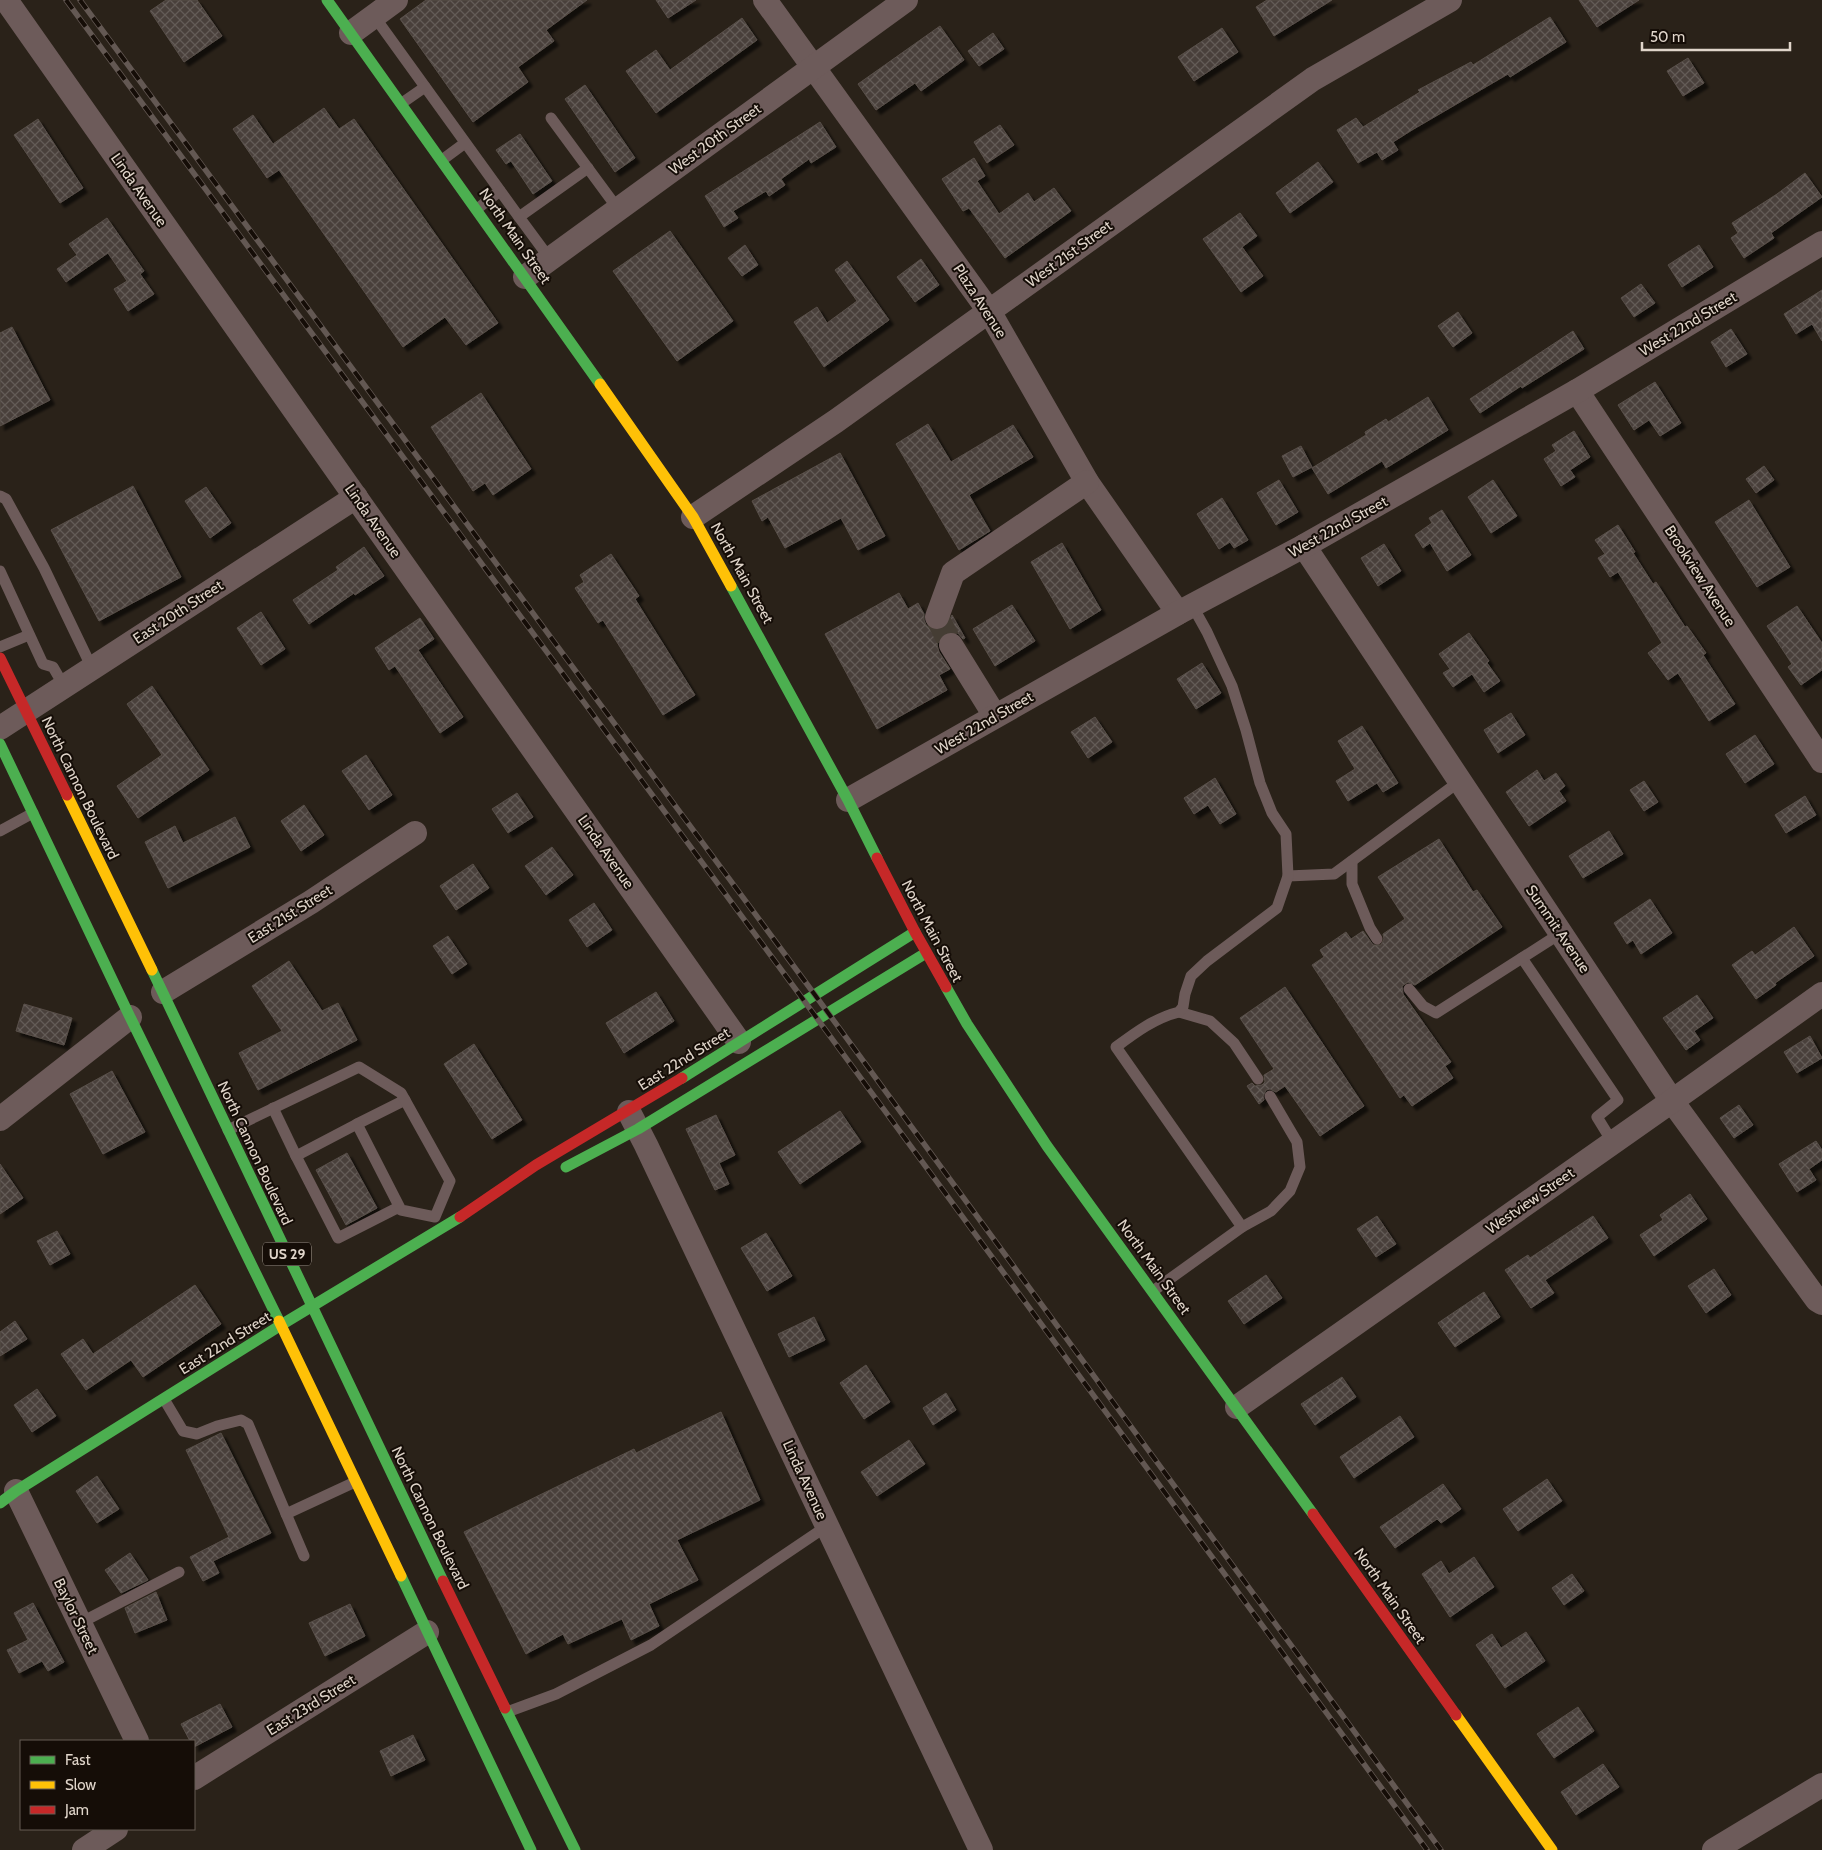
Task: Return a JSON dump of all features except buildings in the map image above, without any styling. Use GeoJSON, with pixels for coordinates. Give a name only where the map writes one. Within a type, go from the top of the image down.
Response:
{"type":"FeatureCollection","features":[{"type":"Feature","properties":{"kind":"main road","name":"North Main Street"},"geometry":{"type":"LineString","coordinates":[[327,0],[402,103],[693,517],[848,800],[926,953],[967,1024],[1047,1146],[1237,1407],[1552,1850]]}},
{"type":"Feature","properties":{"kind":"main road","name":"North Cannon Boulevard"},"geometry":{"type":"LineString","coordinates":[[0,658],[163,992],[312,1307],[575,1850]]}},
{"type":"Feature","properties":{"kind":"main road","name":"US 29"},"geometry":{"type":"LineString","coordinates":[[0,744],[130,1017],[281,1325],[531,1850]]}},
{"type":"Feature","properties":{"kind":"main road","name":"East 22nd Street"},"geometry":{"type":"LineString","coordinates":[[557,1172],[633,1120],[739,1042],[915,932]]}},
{"type":"Feature","properties":{"kind":"main road","name":"East 22nd Street"},"geometry":{"type":"LineString","coordinates":[[8,1497],[281,1325],[469,1211],[536,1165],[633,1120],[926,953]]}},
{"type":"Feature","properties":{"kind":"main road","name":"East 22nd Street"},"geometry":{"type":"LineString","coordinates":[[469,1211],[520,1190]]}},
{"type":"Feature","properties":{"kind":"street","name":"Linda Avenue"},"geometry":{"type":"LineString","coordinates":[[6,0],[739,1042]]}},
{"type":"Feature","properties":{"kind":"street"},"geometry":{"type":"LineString","coordinates":[[351,33],[396,0]]}},
{"type":"Feature","properties":{"kind":"street","name":"Plaza Avenue"},"geometry":{"type":"LineString","coordinates":[[765,0],[989,311],[1087,482],[1185,609]]}},
{"type":"Feature","properties":{"kind":"street","name":"West 20th Street"},"geometry":{"type":"LineString","coordinates":[[525,277],[906,0]]}},
{"type":"Feature","properties":{"kind":"street","name":"West 21st Street"},"geometry":{"type":"LineString","coordinates":[[693,517],[836,421],[1313,79],[1450,0]]}},
{"type":"Feature","properties":{"kind":"street","name":"West 22nd Street"},"geometry":{"type":"LineString","coordinates":[[848,800],[1185,609],[1304,546],[1577,390],[1822,243]]}},
{"type":"Feature","properties":{"kind":"street","name":"Brookview Avenue"},"geometry":{"type":"LineString","coordinates":[[1577,390],[1822,761]]}},
{"type":"Feature","properties":{"kind":"street"},"geometry":{"type":"LineString","coordinates":[[936,617],[953,573],[1087,482]]}},
{"type":"Feature","properties":{"kind":"street","name":"East 20th Street"},"geometry":{"type":"LineString","coordinates":[[0,728],[356,497]]}},
{"type":"Feature","properties":{"kind":"street","name":"Summit Avenue"},"geometry":{"type":"LineString","coordinates":[[1304,546],[1672,1101],[1817,1300],[1822,1303]]}},
{"type":"Feature","properties":{"kind":"street"},"geometry":{"type":"LineString","coordinates":[[951,646],[995,716]]}},
{"type":"Feature","properties":{"kind":"street","name":"East 21st Street"},"geometry":{"type":"LineString","coordinates":[[163,992],[311,902],[415,833]]}},
{"type":"Feature","properties":{"kind":"street","name":"Westview Street"},"geometry":{"type":"LineString","coordinates":[[1237,1407],[1822,994]]}},
{"type":"Feature","properties":{"kind":"street"},"geometry":{"type":"LineString","coordinates":[[0,1119],[130,1017]]}},
{"type":"Feature","properties":{"kind":"street","name":"Linda Avenue"},"geometry":{"type":"LineString","coordinates":[[633,1120],[981,1850]]}},
{"type":"Feature","properties":{"kind":"street","name":"Baylor Street"},"geometry":{"type":"LineString","coordinates":[[8,1497],[80,1622],[137,1740]]}},
{"type":"Feature","properties":{"kind":"street","name":"East 23rd Street"},"geometry":{"type":"LineString","coordinates":[[195,1777],[427,1632]]}},
{"type":"Feature","properties":{"kind":"street"},"geometry":{"type":"LineString","coordinates":[[1714,1850],[1822,1785]]}},
{"type":"Feature","properties":{"kind":"street"},"geometry":{"type":"LineString","coordinates":[[84,1850],[114,1830]]}},
{"type":"Feature","properties":{"kind":"lane"},"geometry":{"type":"LineString","coordinates":[[374,16],[550,259]]}},
{"type":"Feature","properties":{"kind":"lane"},"geometry":{"type":"LineString","coordinates":[[402,103],[425,87]]}},
{"type":"Feature","properties":{"kind":"lane"},"geometry":{"type":"LineString","coordinates":[[551,118],[618,209]]}},
{"type":"Feature","properties":{"kind":"lane"},"geometry":{"type":"LineString","coordinates":[[442,160],[465,143]]}},
{"type":"Feature","properties":{"kind":"lane"},"geometry":{"type":"LineString","coordinates":[[519,216],[588,168]]}},
{"type":"Feature","properties":{"kind":"lane"},"geometry":{"type":"LineString","coordinates":[[476,209],[500,191]]}},
{"type":"Feature","properties":{"kind":"lane"},"geometry":{"type":"LineString","coordinates":[[3,497],[44,568],[92,668]]}},
{"type":"Feature","properties":{"kind":"lane"},"geometry":{"type":"LineString","coordinates":[[1,575],[43,664],[53,667],[64,686]]}},
{"type":"Feature","properties":{"kind":"lane"},"geometry":{"type":"LineString","coordinates":[[1179,1012],[1183,1007],[1191,976],[1207,961],[1277,908],[1288,876],[1286,834],[1272,814],[1260,784],[1232,686],[1207,632],[1185,609]]}},
{"type":"Feature","properties":{"kind":"lane"},"geometry":{"type":"LineString","coordinates":[[0,647],[29,634]]}},
{"type":"Feature","properties":{"kind":"lane"},"geometry":{"type":"LineString","coordinates":[[1288,876],[1334,874],[1460,781]]}},
{"type":"Feature","properties":{"kind":"lane"},"geometry":{"type":"LineString","coordinates":[[0,832],[33,813]]}},
{"type":"Feature","properties":{"kind":"lane"},"geometry":{"type":"LineString","coordinates":[[1352,861],[1352,884],[1370,928],[1377,938]]}},
{"type":"Feature","properties":{"kind":"lane"},"geometry":{"type":"LineString","coordinates":[[1409,989],[1423,1006],[1436,1013],[1561,933]]}},
{"type":"Feature","properties":{"kind":"lane"},"geometry":{"type":"LineString","coordinates":[[1522,958],[1618,1100],[1597,1117],[1613,1143]]}},
{"type":"Feature","properties":{"kind":"lane"},"geometry":{"type":"LineString","coordinates":[[1242,1227],[1116,1047],[1145,1026],[1165,1016],[1179,1012],[1210,1021],[1234,1043],[1258,1079]]}},
{"type":"Feature","properties":{"kind":"lane"},"geometry":{"type":"LineString","coordinates":[[228,1130],[360,1067],[402,1093],[450,1181],[435,1217]]}},
{"type":"Feature","properties":{"kind":"lane"},"geometry":{"type":"LineString","coordinates":[[1153,1291],[1242,1227],[1271,1211],[1290,1191],[1300,1167],[1297,1142],[1270,1096]]}},
{"type":"Feature","properties":{"kind":"lane"},"geometry":{"type":"LineString","coordinates":[[296,1156],[405,1100]]}},
{"type":"Feature","properties":{"kind":"lane"},"geometry":{"type":"LineString","coordinates":[[273,1108],[338,1238],[399,1207]]}},
{"type":"Feature","properties":{"kind":"lane"},"geometry":{"type":"LineString","coordinates":[[357,1124],[401,1210],[435,1217],[441,1228]]}},
{"type":"Feature","properties":{"kind":"lane"},"geometry":{"type":"LineString","coordinates":[[164,1399],[183,1431],[197,1434],[217,1426],[241,1420],[248,1424],[304,1556]]}},
{"type":"Feature","properties":{"kind":"lane"},"geometry":{"type":"LineString","coordinates":[[286,1514],[356,1482]]}},
{"type":"Feature","properties":{"kind":"lane"},"geometry":{"type":"LineString","coordinates":[[507,1712],[556,1694],[651,1645],[827,1526]]}},
{"type":"Feature","properties":{"kind":"lane"},"geometry":{"type":"LineString","coordinates":[[80,1622],[179,1572]]}},
{"type":"Feature","properties":{"kind":"tunnel"},"geometry":{"type":"LineString","coordinates":[[937,617],[951,645]]}},
{"type":"Feature","properties":{"kind":"railway"},"geometry":{"type":"LineString","coordinates":[[66,0],[1427,1850]]}},
{"type":"Feature","properties":{"kind":"railway"},"geometry":{"type":"LineString","coordinates":[[80,0],[815,995],[1441,1850]]}},
{"type":"Feature","properties":{"kind":"traffic: fast"},"geometry":{"type":"LineString","coordinates":[[327,0],[600,384]]}},
{"type":"Feature","properties":{"kind":"traffic: fast"},"geometry":{"type":"LineString","coordinates":[[731,586],[848,800],[877,858]]}},
{"type":"Feature","properties":{"kind":"traffic: fast"},"geometry":{"type":"LineString","coordinates":[[0,744],[130,1017],[279,1321]]}},
{"type":"Feature","properties":{"kind":"traffic: fast"},"geometry":{"type":"LineString","coordinates":[[682,1078],[915,932]]}},
{"type":"Feature","properties":{"kind":"traffic: fast"},"geometry":{"type":"LineString","coordinates":[[566,1167],[638,1129],[926,953]]}},
{"type":"Feature","properties":{"kind":"traffic: fast"},"geometry":{"type":"LineString","coordinates":[[152,970],[443,1581]]}},
{"type":"Feature","properties":{"kind":"traffic: fast"},"geometry":{"type":"LineString","coordinates":[[946,987],[967,1024],[1047,1146],[1313,1514]]}},
{"type":"Feature","properties":{"kind":"traffic: fast"},"geometry":{"type":"LineString","coordinates":[[0,1503],[16,1491],[281,1325],[460,1217]]}},
{"type":"Feature","properties":{"kind":"traffic: fast"},"geometry":{"type":"LineString","coordinates":[[401,1576],[531,1850]]}},
{"type":"Feature","properties":{"kind":"traffic: fast"},"geometry":{"type":"LineString","coordinates":[[505,1708],[575,1850]]}},
{"type":"Feature","properties":{"kind":"traffic: slow"},"geometry":{"type":"LineString","coordinates":[[600,384],[693,517],[731,586]]}},
{"type":"Feature","properties":{"kind":"traffic: slow"},"geometry":{"type":"LineString","coordinates":[[67,795],[152,970]]}},
{"type":"Feature","properties":{"kind":"traffic: slow"},"geometry":{"type":"LineString","coordinates":[[279,1321],[401,1576]]}},
{"type":"Feature","properties":{"kind":"traffic: slow"},"geometry":{"type":"LineString","coordinates":[[1456,1715],[1552,1850]]}},
{"type":"Feature","properties":{"kind":"traffic: jam"},"geometry":{"type":"LineString","coordinates":[[0,658],[67,795]]}},
{"type":"Feature","properties":{"kind":"traffic: jam"},"geometry":{"type":"LineString","coordinates":[[877,858],[946,987]]}},
{"type":"Feature","properties":{"kind":"traffic: jam"},"geometry":{"type":"LineString","coordinates":[[460,1217],[536,1165],[682,1078]]}},
{"type":"Feature","properties":{"kind":"traffic: jam"},"geometry":{"type":"LineString","coordinates":[[1313,1514],[1456,1715]]}},
{"type":"Feature","properties":{"kind":"traffic: jam"},"geometry":{"type":"LineString","coordinates":[[443,1581],[505,1708]]}}]}
